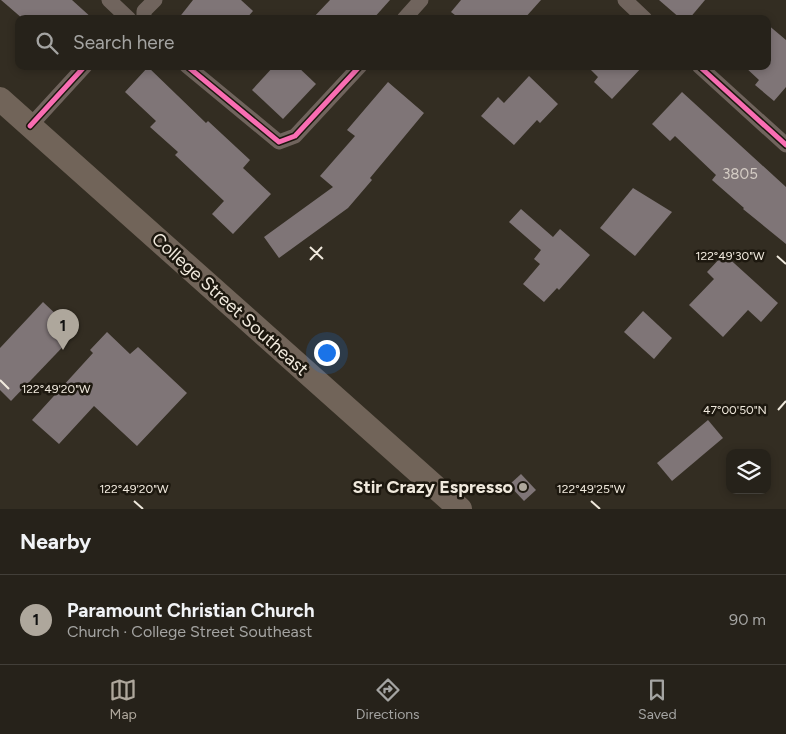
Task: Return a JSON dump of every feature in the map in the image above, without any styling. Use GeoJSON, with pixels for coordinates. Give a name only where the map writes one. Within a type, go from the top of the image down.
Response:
{"type":"FeatureCollection","features":[{"type":"Feature","properties":{"kind":"main road","name":"College Street Southeast"},"geometry":{"type":"LineString","coordinates":[[0,99],[460,509]]}},
{"type":"Feature","properties":{"kind":"street"},"geometry":{"type":"LineString","coordinates":[[108,0],[134,15]]}},
{"type":"Feature","properties":{"kind":"street"},"geometry":{"type":"LineString","coordinates":[[141,15],[154,0]]}},
{"type":"Feature","properties":{"kind":"street"},"geometry":{"type":"LineString","coordinates":[[408,15],[421,0]]}},
{"type":"Feature","properties":{"kind":"street"},"geometry":{"type":"LineString","coordinates":[[624,0],[641,15]]}},
{"type":"Feature","properties":{"kind":"street"},"geometry":{"type":"LineString","coordinates":[[30,126],[81,70]]}},
{"type":"Feature","properties":{"kind":"street"},"geometry":{"type":"LineString","coordinates":[[192,70],[279,142],[295,136],[356,70]]}},
{"type":"Feature","properties":{"kind":"street"},"geometry":{"type":"LineString","coordinates":[[702,70],[786,145]]}},
{"type":"Feature","properties":{"kind":"building"},"geometry":{"type":"Polygon","coordinates":[[[1,0],[72,0],[89,15],[18,15],[1,0]]]}},
{"type":"Feature","properties":{"kind":"building"},"geometry":{"type":"Polygon","coordinates":[[[193,0],[241,0],[253,11],[250,15],[181,15],[193,0]]]}},
{"type":"Feature","properties":{"kind":"building"},"geometry":{"type":"Polygon","coordinates":[[[330,0],[390,0],[377,15],[316,15],[330,0]]]}},
{"type":"Feature","properties":{"kind":"building"},"geometry":{"type":"Polygon","coordinates":[[[461,0],[541,0],[528,15],[455,15],[451,12],[461,0]]]}},
{"type":"Feature","properties":{"kind":"building"},"geometry":{"type":"Polygon","coordinates":[[[659,0],[705,0],[692,15],[676,15],[659,0]]]}},
{"type":"Feature","properties":{"kind":"building"},"geometry":{"type":"Polygon","coordinates":[[[771,27],[786,40],[786,87],[774,101],[755,85],[759,80],[748,70],[771,70],[771,27]]]}},
{"type":"Feature","properties":{"kind":"building"},"geometry":{"type":"Polygon","coordinates":[[[145,70],[151,70],[206,123],[208,121],[250,160],[243,168],[271,194],[233,234],[212,214],[224,201],[175,155],[178,152],[150,127],[156,121],[125,92],[145,70]]]}},
{"type":"Feature","properties":{"kind":"building"},"geometry":{"type":"Polygon","coordinates":[[[270,70],[301,70],[316,84],[283,119],[252,90],[270,70]]]}},
{"type":"Feature","properties":{"kind":"building"},"geometry":{"type":"Polygon","coordinates":[[[591,70],[639,70],[612,99],[594,82],[598,77],[591,70]]]}},
{"type":"Feature","properties":{"kind":"building"},"geometry":{"type":"Polygon","coordinates":[[[529,76],[558,104],[540,123],[537,120],[514,145],[481,116],[498,97],[504,103],[529,76]]]}},
{"type":"Feature","properties":{"kind":"building"},"geometry":{"type":"Polygon","coordinates":[[[388,82],[424,113],[370,178],[372,180],[348,208],[279,258],[264,237],[333,187],[320,176],[355,136],[347,130],[388,82]]]}},
{"type":"Feature","properties":{"kind":"building"},"geometry":{"type":"Polygon","coordinates":[[[682,92],[786,187],[786,244],[743,209],[712,180],[716,175],[675,136],[670,141],[652,124],[682,92]]]}},
{"type":"Feature","properties":{"kind":"building"},"geometry":{"type":"Polygon","coordinates":[[[633,188],[672,212],[635,256],[600,228],[633,188]]]}},
{"type":"Feature","properties":{"kind":"building"},"geometry":{"type":"Polygon","coordinates":[[[521,209],[553,237],[560,229],[590,255],[559,290],[557,288],[544,302],[523,284],[540,264],[534,259],[541,250],[509,222],[521,209]]]}},
{"type":"Feature","properties":{"kind":"building"},"geometry":{"type":"Polygon","coordinates":[[[724,254],[778,303],[761,322],[748,310],[723,337],[689,305],[714,279],[707,272],[724,254]]]}},
{"type":"Feature","properties":{"kind":"building"},"geometry":{"type":"Polygon","coordinates":[[[43,302],[76,333],[11,401],[0,390],[0,348],[43,302]]]}},
{"type":"Feature","properties":{"kind":"building"},"geometry":{"type":"Polygon","coordinates":[[[643,311],[672,338],[654,359],[624,332],[643,311]]]}},
{"type":"Feature","properties":{"kind":"building"},"geometry":{"type":"Polygon","coordinates":[[[107,332],[130,354],[138,347],[187,393],[137,446],[94,406],[59,444],[32,420],[93,353],[90,350],[107,332]]]}},
{"type":"Feature","properties":{"kind":"building"},"geometry":{"type":"Polygon","coordinates":[[[708,420],[723,438],[672,481],[657,463],[708,420]]]}},
{"type":"Feature","properties":{"kind":"building"},"geometry":{"type":"Polygon","coordinates":[[[521,474],[536,490],[524,501],[509,485],[521,474]]]}},
{"type":"Feature","properties":{"kind":"cycle path"},"geometry":{"type":"LineString","coordinates":[[30,126],[81,70]]}},
{"type":"Feature","properties":{"kind":"cycle path"},"geometry":{"type":"LineString","coordinates":[[192,70],[279,142],[295,136],[356,70]]}},
{"type":"Feature","properties":{"kind":"cycle path"},"geometry":{"type":"LineString","coordinates":[[703,70],[786,145]]}},
{"type":"Feature","properties":{"kind":"place","name":"Paramount Christian Church"},"geometry":{"type":"Point","coordinates":[63,350]}},
{"type":"Feature","properties":{"kind":"place","name":"Stir Crazy Espresso"},"geometry":{"type":"Point","coordinates":[523,487]}}]}
